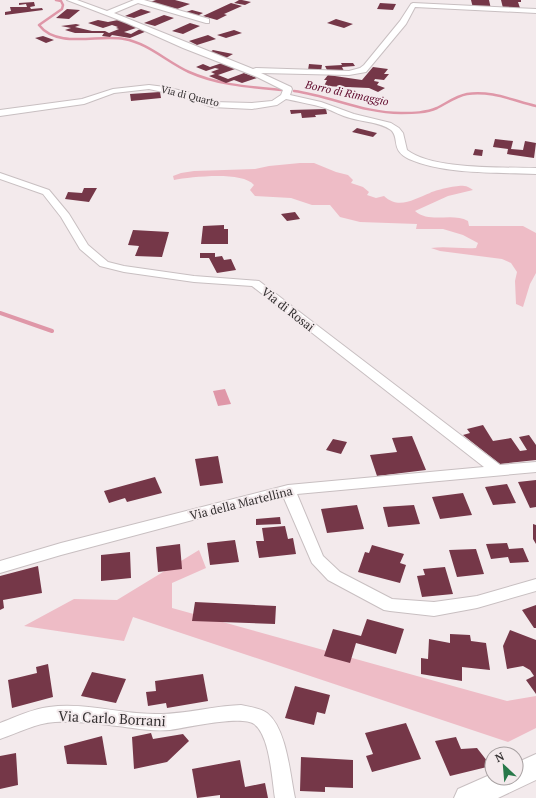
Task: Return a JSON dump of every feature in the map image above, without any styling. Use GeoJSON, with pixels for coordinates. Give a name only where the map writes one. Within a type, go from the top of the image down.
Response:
{"type":"FeatureCollection","features":[{"type":"Feature","properties":{"kind":"main road"},"geometry":{"type":"LineString","coordinates":[[524,772],[536,767]]}},
{"type":"Feature","properties":{"kind":"main road"},"geometry":{"type":"LineString","coordinates":[[468,798],[494,786]]}},
{"type":"Feature","properties":{"kind":"street"},"geometry":{"type":"LineString","coordinates":[[70,0],[130,21],[166,38],[237,65],[287,87],[288,89],[285,96],[323,105],[386,125],[396,130],[399,146],[404,153],[414,158],[439,164],[536,171]]}},
{"type":"Feature","properties":{"kind":"street"},"geometry":{"type":"LineString","coordinates":[[84,5],[98,0]]}},
{"type":"Feature","properties":{"kind":"street"},"geometry":{"type":"LineString","coordinates":[[107,13],[139,1],[206,21]]}},
{"type":"Feature","properties":{"kind":"street"},"geometry":{"type":"LineString","coordinates":[[246,70],[349,73],[362,70],[371,62],[403,22],[413,5],[536,11]]}},
{"type":"Feature","properties":{"kind":"street","name":"Via di Quarto"},"geometry":{"type":"LineString","coordinates":[[0,113],[84,101],[113,91],[149,87],[165,89],[200,98],[212,104],[225,105],[262,105],[274,103],[285,96]]}},
{"type":"Feature","properties":{"kind":"street","name":"Via di Rosai"},"geometry":{"type":"LineString","coordinates":[[0,176],[46,192],[65,216],[84,248],[104,264],[124,269],[186,278],[255,283],[498,470]]}},
{"type":"Feature","properties":{"kind":"street","name":"Via della Martellina"},"geometry":{"type":"LineString","coordinates":[[0,567],[62,549],[288,490],[536,467]]}},
{"type":"Feature","properties":{"kind":"street"},"geometry":{"type":"LineString","coordinates":[[288,490],[317,558],[334,576],[390,605],[434,609],[477,602],[536,585]]}},
{"type":"Feature","properties":{"kind":"street","name":"Via Carlo Borrani"},"geometry":{"type":"LineString","coordinates":[[0,731],[36,718],[54,714],[109,717],[148,722],[166,722],[224,714],[250,714],[261,719],[269,729],[275,748],[285,798]]}},
{"type":"Feature","properties":{"kind":"shaded area"},"geometry":{"type":"Polygon","coordinates":[[[300,163],[314,163],[348,175],[353,180],[351,183],[363,187],[369,192],[367,195],[376,198],[384,196],[390,200],[401,203],[452,187],[465,186],[472,189],[473,190],[448,196],[415,211],[427,217],[455,217],[468,221],[469,226],[523,226],[536,233],[536,273],[530,284],[523,307],[516,304],[515,281],[517,272],[511,263],[502,259],[440,251],[431,248],[476,248],[478,243],[463,235],[443,229],[416,229],[417,224],[360,222],[340,217],[330,205],[312,205],[291,198],[255,196],[250,190],[254,185],[239,178],[216,176],[174,180],[173,176],[194,171],[255,169],[300,163]]]}},
{"type":"Feature","properties":{"kind":"shaded area"},"geometry":{"type":"Polygon","coordinates":[[[225,389],[231,404],[218,406],[213,391],[225,389]]]}},
{"type":"Feature","properties":{"kind":"shaded area"},"geometry":{"type":"Polygon","coordinates":[[[199,550],[206,568],[172,583],[172,608],[507,701],[536,696],[536,728],[508,742],[133,617],[124,641],[24,626],[74,599],[117,600],[199,550]]]}},
{"type":"Feature","properties":{"kind":"building"},"geometry":{"type":"Polygon","coordinates":[[[156,0],[175,0],[190,4],[177,9],[150,2],[156,0]]]}},
{"type":"Feature","properties":{"kind":"building"},"geometry":{"type":"Polygon","coordinates":[[[239,0],[251,2],[245,5],[234,3],[239,0]]]}},
{"type":"Feature","properties":{"kind":"building"},"geometry":{"type":"Polygon","coordinates":[[[471,0],[489,0],[491,9],[473,8],[471,0]]]}},
{"type":"Feature","properties":{"kind":"building"},"geometry":{"type":"Polygon","coordinates":[[[501,0],[521,0],[521,2],[518,2],[520,8],[503,8],[501,0]]]}},
{"type":"Feature","properties":{"kind":"building"},"geometry":{"type":"Polygon","coordinates":[[[34,2],[35,6],[30,7],[31,9],[42,8],[43,10],[5,15],[5,12],[11,11],[10,7],[27,7],[26,4],[19,5],[19,3],[34,2]]]}},
{"type":"Feature","properties":{"kind":"building"},"geometry":{"type":"Polygon","coordinates":[[[231,3],[242,6],[224,14],[227,15],[217,20],[203,16],[231,3]]]}},
{"type":"Feature","properties":{"kind":"building"},"geometry":{"type":"Polygon","coordinates":[[[380,3],[396,4],[393,10],[377,9],[380,3]]]}},
{"type":"Feature","properties":{"kind":"building"},"geometry":{"type":"Polygon","coordinates":[[[67,9],[80,10],[69,19],[56,18],[67,9]]]}},
{"type":"Feature","properties":{"kind":"building"},"geometry":{"type":"Polygon","coordinates":[[[141,9],[151,12],[134,18],[125,16],[141,9]]]}},
{"type":"Feature","properties":{"kind":"building"},"geometry":{"type":"Polygon","coordinates":[[[192,10],[203,13],[195,17],[183,13],[192,10]]]}},
{"type":"Feature","properties":{"kind":"building"},"geometry":{"type":"Polygon","coordinates":[[[164,15],[174,18],[155,26],[144,23],[164,15]]]}},
{"type":"Feature","properties":{"kind":"building"},"geometry":{"type":"Polygon","coordinates":[[[336,19],[353,24],[344,28],[327,23],[336,19]]]}},
{"type":"Feature","properties":{"kind":"building"},"geometry":{"type":"Polygon","coordinates":[[[98,20],[108,22],[118,20],[139,27],[124,32],[131,34],[140,29],[147,31],[130,38],[112,35],[110,37],[102,36],[104,33],[75,33],[65,30],[71,28],[61,26],[76,24],[80,25],[75,27],[92,31],[105,31],[109,33],[119,29],[116,28],[118,27],[112,25],[103,28],[88,23],[98,20]]]}},
{"type":"Feature","properties":{"kind":"building"},"geometry":{"type":"Polygon","coordinates":[[[190,23],[200,26],[183,34],[172,31],[190,23]]]}},
{"type":"Feature","properties":{"kind":"building"},"geometry":{"type":"Polygon","coordinates":[[[234,30],[242,33],[226,38],[217,35],[234,30]]]}},
{"type":"Feature","properties":{"kind":"building"},"geometry":{"type":"Polygon","coordinates":[[[208,35],[216,39],[197,45],[189,41],[208,35]]]}},
{"type":"Feature","properties":{"kind":"building"},"geometry":{"type":"Polygon","coordinates":[[[43,36],[54,40],[46,43],[35,38],[43,36]]]}},
{"type":"Feature","properties":{"kind":"building"},"geometry":{"type":"Polygon","coordinates":[[[213,50],[233,54],[226,58],[207,54],[213,50]]]}},
{"type":"Feature","properties":{"kind":"building"},"geometry":{"type":"Polygon","coordinates":[[[225,62],[238,68],[218,75],[228,79],[244,73],[257,78],[242,83],[234,80],[226,83],[209,76],[215,74],[211,72],[219,69],[215,68],[206,71],[196,67],[203,64],[210,67],[225,62]]]}},
{"type":"Feature","properties":{"kind":"building"},"geometry":{"type":"Polygon","coordinates":[[[341,63],[353,63],[355,66],[342,67],[344,71],[328,72],[325,66],[342,65],[341,63]]]}},
{"type":"Feature","properties":{"kind":"building"},"geometry":{"type":"Polygon","coordinates":[[[309,64],[322,65],[321,71],[308,70],[309,64]]]}},
{"type":"Feature","properties":{"kind":"building"},"geometry":{"type":"Polygon","coordinates":[[[373,67],[388,69],[384,74],[389,74],[384,80],[375,79],[374,81],[379,82],[377,85],[385,88],[378,92],[369,88],[324,86],[327,80],[324,80],[328,75],[362,80],[373,67]]]}},
{"type":"Feature","properties":{"kind":"building"},"geometry":{"type":"Polygon","coordinates":[[[160,92],[161,98],[131,101],[130,94],[160,92]]]}},
{"type":"Feature","properties":{"kind":"building"},"geometry":{"type":"Polygon","coordinates":[[[326,109],[327,114],[315,115],[316,117],[302,118],[301,113],[291,114],[290,110],[326,109]]]}},
{"type":"Feature","properties":{"kind":"building"},"geometry":{"type":"Polygon","coordinates":[[[357,128],[377,133],[373,137],[352,132],[357,128]]]}},
{"type":"Feature","properties":{"kind":"building"},"geometry":{"type":"Polygon","coordinates":[[[495,139],[513,141],[511,149],[523,150],[525,141],[536,143],[534,158],[507,154],[508,149],[493,147],[495,139]]]}},
{"type":"Feature","properties":{"kind":"building"},"geometry":{"type":"Polygon","coordinates":[[[475,149],[483,150],[482,156],[473,155],[475,149]]]}},
{"type":"Feature","properties":{"kind":"building"},"geometry":{"type":"Polygon","coordinates":[[[84,188],[97,188],[89,202],[65,199],[68,192],[82,193],[84,188]]]}},
{"type":"Feature","properties":{"kind":"building"},"geometry":{"type":"Polygon","coordinates":[[[295,212],[300,219],[287,221],[281,214],[295,212]]]}},
{"type":"Feature","properties":{"kind":"building"},"geometry":{"type":"Polygon","coordinates":[[[224,225],[224,229],[228,229],[228,244],[201,244],[203,226],[224,225]]]}},
{"type":"Feature","properties":{"kind":"building"},"geometry":{"type":"Polygon","coordinates":[[[133,230],[169,232],[162,257],[135,256],[139,246],[128,245],[133,230]]]}},
{"type":"Feature","properties":{"kind":"building"},"geometry":{"type":"Polygon","coordinates":[[[200,253],[215,253],[215,257],[222,256],[224,260],[231,259],[236,270],[217,273],[209,258],[200,258],[200,253]]]}},
{"type":"Feature","properties":{"kind":"building"},"geometry":{"type":"Polygon","coordinates":[[[483,425],[493,441],[511,438],[520,451],[527,450],[519,437],[529,435],[536,445],[536,460],[500,464],[463,435],[470,433],[467,429],[483,425]]]}},
{"type":"Feature","properties":{"kind":"building"},"geometry":{"type":"Polygon","coordinates":[[[412,436],[426,470],[377,476],[370,455],[397,452],[392,438],[412,436]]]}},
{"type":"Feature","properties":{"kind":"building"},"geometry":{"type":"Polygon","coordinates":[[[333,439],[347,442],[341,454],[326,450],[333,439]]]}},
{"type":"Feature","properties":{"kind":"building"},"geometry":{"type":"Polygon","coordinates":[[[218,456],[223,483],[200,486],[195,459],[218,456]]]}},
{"type":"Feature","properties":{"kind":"building"},"geometry":{"type":"Polygon","coordinates":[[[155,477],[162,493],[127,502],[125,498],[109,503],[104,491],[155,477]]]}},
{"type":"Feature","properties":{"kind":"building"},"geometry":{"type":"Polygon","coordinates":[[[536,480],[536,507],[530,508],[518,482],[536,480]]]}},
{"type":"Feature","properties":{"kind":"building"},"geometry":{"type":"Polygon","coordinates":[[[507,484],[516,503],[493,505],[485,487],[507,484]]]}},
{"type":"Feature","properties":{"kind":"building"},"geometry":{"type":"Polygon","coordinates":[[[463,493],[472,515],[440,519],[432,497],[463,493]]]}},
{"type":"Feature","properties":{"kind":"building"},"geometry":{"type":"Polygon","coordinates":[[[357,505],[364,529],[327,533],[321,509],[357,505]]]}},
{"type":"Feature","properties":{"kind":"building"},"geometry":{"type":"Polygon","coordinates":[[[414,505],[420,524],[388,527],[383,507],[414,505]]]}},
{"type":"Feature","properties":{"kind":"building"},"geometry":{"type":"Polygon","coordinates":[[[280,517],[281,524],[256,525],[256,519],[280,517]]]}},
{"type":"Feature","properties":{"kind":"building"},"geometry":{"type":"Polygon","coordinates":[[[533,524],[536,525],[536,544],[533,539],[533,524]]]}},
{"type":"Feature","properties":{"kind":"building"},"geometry":{"type":"Polygon","coordinates":[[[285,526],[288,539],[293,538],[296,554],[259,558],[256,541],[264,541],[262,528],[285,526]]]}},
{"type":"Feature","properties":{"kind":"building"},"geometry":{"type":"Polygon","coordinates":[[[235,540],[239,562],[210,565],[207,543],[235,540]]]}},
{"type":"Feature","properties":{"kind":"building"},"geometry":{"type":"Polygon","coordinates":[[[507,543],[509,549],[523,548],[529,562],[510,563],[508,557],[491,559],[486,544],[507,543]]]}},
{"type":"Feature","properties":{"kind":"building"},"geometry":{"type":"Polygon","coordinates":[[[180,544],[182,569],[158,572],[156,547],[180,544]]]}},
{"type":"Feature","properties":{"kind":"building"},"geometry":{"type":"Polygon","coordinates":[[[372,545],[404,554],[400,563],[406,565],[400,583],[358,572],[365,552],[369,553],[372,545]]]}},
{"type":"Feature","properties":{"kind":"building"},"geometry":{"type":"Polygon","coordinates":[[[476,549],[484,574],[457,577],[449,550],[476,549]]]}},
{"type":"Feature","properties":{"kind":"building"},"geometry":{"type":"Polygon","coordinates":[[[130,552],[131,578],[101,581],[101,555],[130,552]]]}},
{"type":"Feature","properties":{"kind":"building"},"geometry":{"type":"Polygon","coordinates":[[[38,566],[42,593],[3,600],[4,608],[0,610],[0,576],[38,566]]]}},
{"type":"Feature","properties":{"kind":"building"},"geometry":{"type":"Polygon","coordinates":[[[445,567],[453,594],[422,597],[417,576],[425,575],[423,569],[445,567]]]}},
{"type":"Feature","properties":{"kind":"building"},"geometry":{"type":"Polygon","coordinates":[[[195,602],[276,606],[275,624],[192,621],[195,602]]]}},
{"type":"Feature","properties":{"kind":"building"},"geometry":{"type":"Polygon","coordinates":[[[536,605],[536,628],[534,628],[522,610],[536,605]]]}},
{"type":"Feature","properties":{"kind":"building"},"geometry":{"type":"Polygon","coordinates":[[[367,619],[404,629],[396,654],[356,643],[350,663],[324,656],[333,629],[361,636],[367,619]]]}},
{"type":"Feature","properties":{"kind":"building"},"geometry":{"type":"Polygon","coordinates":[[[510,630],[536,640],[536,694],[526,680],[534,676],[530,670],[523,666],[507,669],[503,646],[510,630]]]}},
{"type":"Feature","properties":{"kind":"building"},"geometry":{"type":"Polygon","coordinates":[[[450,634],[470,635],[471,641],[486,643],[490,670],[462,667],[462,681],[421,674],[421,658],[428,659],[429,639],[450,643],[450,634]]]}},
{"type":"Feature","properties":{"kind":"building"},"geometry":{"type":"Polygon","coordinates":[[[48,664],[53,697],[12,708],[8,680],[37,673],[36,667],[48,664]]]}},
{"type":"Feature","properties":{"kind":"building"},"geometry":{"type":"Polygon","coordinates":[[[92,672],[126,679],[116,703],[81,696],[92,672]]]}},
{"type":"Feature","properties":{"kind":"building"},"geometry":{"type":"Polygon","coordinates":[[[203,674],[208,701],[167,708],[166,703],[148,706],[146,692],[156,691],[155,681],[203,674]]]}},
{"type":"Feature","properties":{"kind":"building"},"geometry":{"type":"Polygon","coordinates":[[[295,686],[330,695],[325,714],[317,712],[314,725],[285,718],[295,686]]]}},
{"type":"Feature","properties":{"kind":"building"},"geometry":{"type":"Polygon","coordinates":[[[406,723],[421,759],[372,772],[366,756],[373,754],[365,733],[406,723]]]}},
{"type":"Feature","properties":{"kind":"building"},"geometry":{"type":"Polygon","coordinates":[[[151,733],[153,739],[183,734],[189,741],[167,762],[134,769],[132,737],[151,733]]]}},
{"type":"Feature","properties":{"kind":"building"},"geometry":{"type":"Polygon","coordinates":[[[102,736],[107,765],[67,764],[64,746],[102,736]]]}},
{"type":"Feature","properties":{"kind":"building"},"geometry":{"type":"Polygon","coordinates":[[[456,737],[461,749],[477,748],[484,757],[484,768],[450,776],[435,741],[456,737]]]}},
{"type":"Feature","properties":{"kind":"building"},"geometry":{"type":"Polygon","coordinates":[[[16,753],[18,785],[0,789],[0,756],[16,753]]]}},
{"type":"Feature","properties":{"kind":"building"},"geometry":{"type":"Polygon","coordinates":[[[301,757],[353,760],[353,788],[325,787],[325,792],[300,791],[301,757]]]}},
{"type":"Feature","properties":{"kind":"building"},"geometry":{"type":"Polygon","coordinates":[[[240,760],[245,787],[265,783],[268,798],[220,798],[220,795],[197,798],[192,769],[240,760]]]}},
{"type":"Feature","properties":{"kind":"waterway","name":"Borro di Rimaggio"},"geometry":{"type":"LineString","coordinates":[[56,0],[61,1],[63,5],[62,9],[39,25],[56,37],[67,39],[114,38],[133,41],[141,44],[181,68],[211,80],[234,85],[282,90]]}},
{"type":"Feature","properties":{"kind":"waterway","name":"Borro di Rimaggio"},"geometry":{"type":"LineString","coordinates":[[294,91],[308,93],[373,110],[401,113],[428,111],[437,108],[459,96],[476,93],[485,93],[536,106]]}},
{"type":"Feature","properties":{"kind":"waterway"},"geometry":{"type":"LineString","coordinates":[[0,313],[52,331]]}}]}
